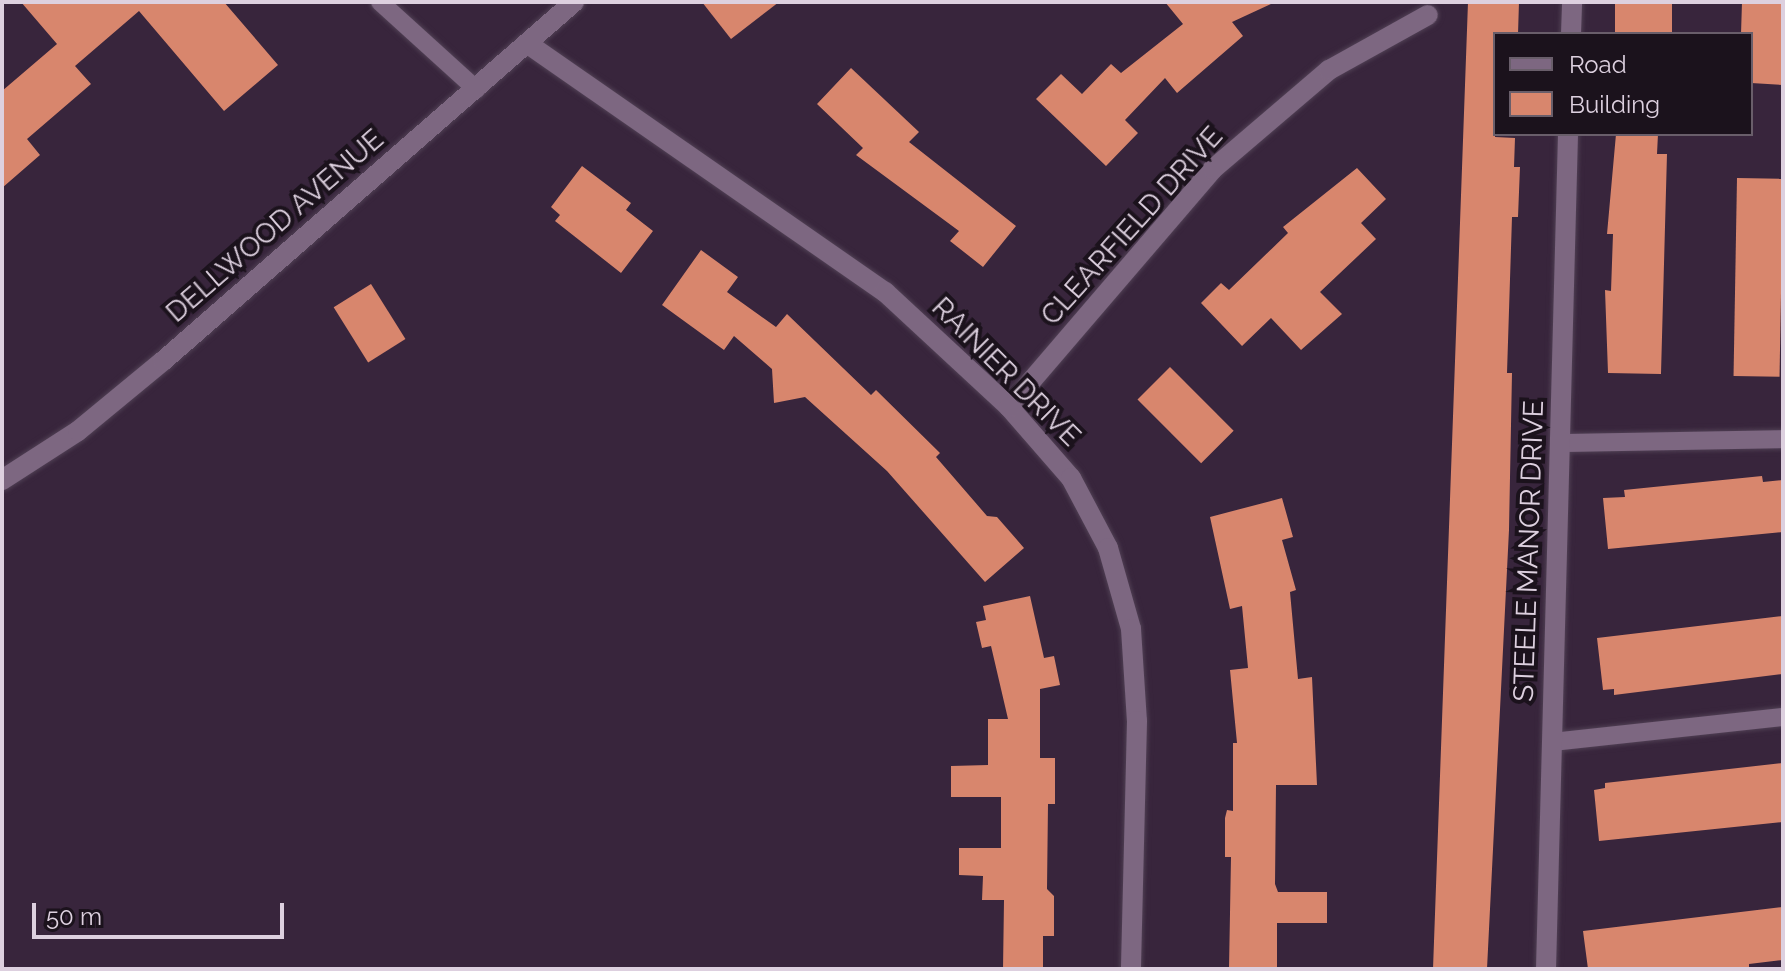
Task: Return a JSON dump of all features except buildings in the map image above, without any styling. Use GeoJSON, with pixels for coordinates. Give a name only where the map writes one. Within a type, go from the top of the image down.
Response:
{"type":"FeatureCollection","features":[{"type":"Feature","properties":{"kind":"street","name":"DELLWOOD AVENUE"},"geometry":{"type":"LineString","coordinates":[[2,480],[78,431],[574,2]]}},
{"type":"Feature","properties":{"kind":"street"},"geometry":{"type":"LineString","coordinates":[[1571,32],[1572,2]]}},
{"type":"Feature","properties":{"kind":"street","name":"CLEARFIELD DRIVE"},"geometry":{"type":"LineString","coordinates":[[1009,407],[1213,169],[1329,70],[1428,15]]}},
{"type":"Feature","properties":{"kind":"street","name":"RAINIER DRIVE"},"geometry":{"type":"LineString","coordinates":[[528,44],[885,292],[1009,407],[1071,478],[1108,548],[1131,629],[1137,721],[1131,969]]}},
{"type":"Feature","properties":{"kind":"street","name":"STEELE MANOR DRIVE"},"geometry":{"type":"LineString","coordinates":[[1546,969],[1568,136]]}},
{"type":"Feature","properties":{"kind":"lane"},"geometry":{"type":"LineString","coordinates":[[380,2],[476,89]]}},
{"type":"Feature","properties":{"kind":"lane"},"geometry":{"type":"LineString","coordinates":[[1560,443],[1783,439]]}},
{"type":"Feature","properties":{"kind":"lane"},"geometry":{"type":"LineString","coordinates":[[1552,742],[1783,717]]}}]}
